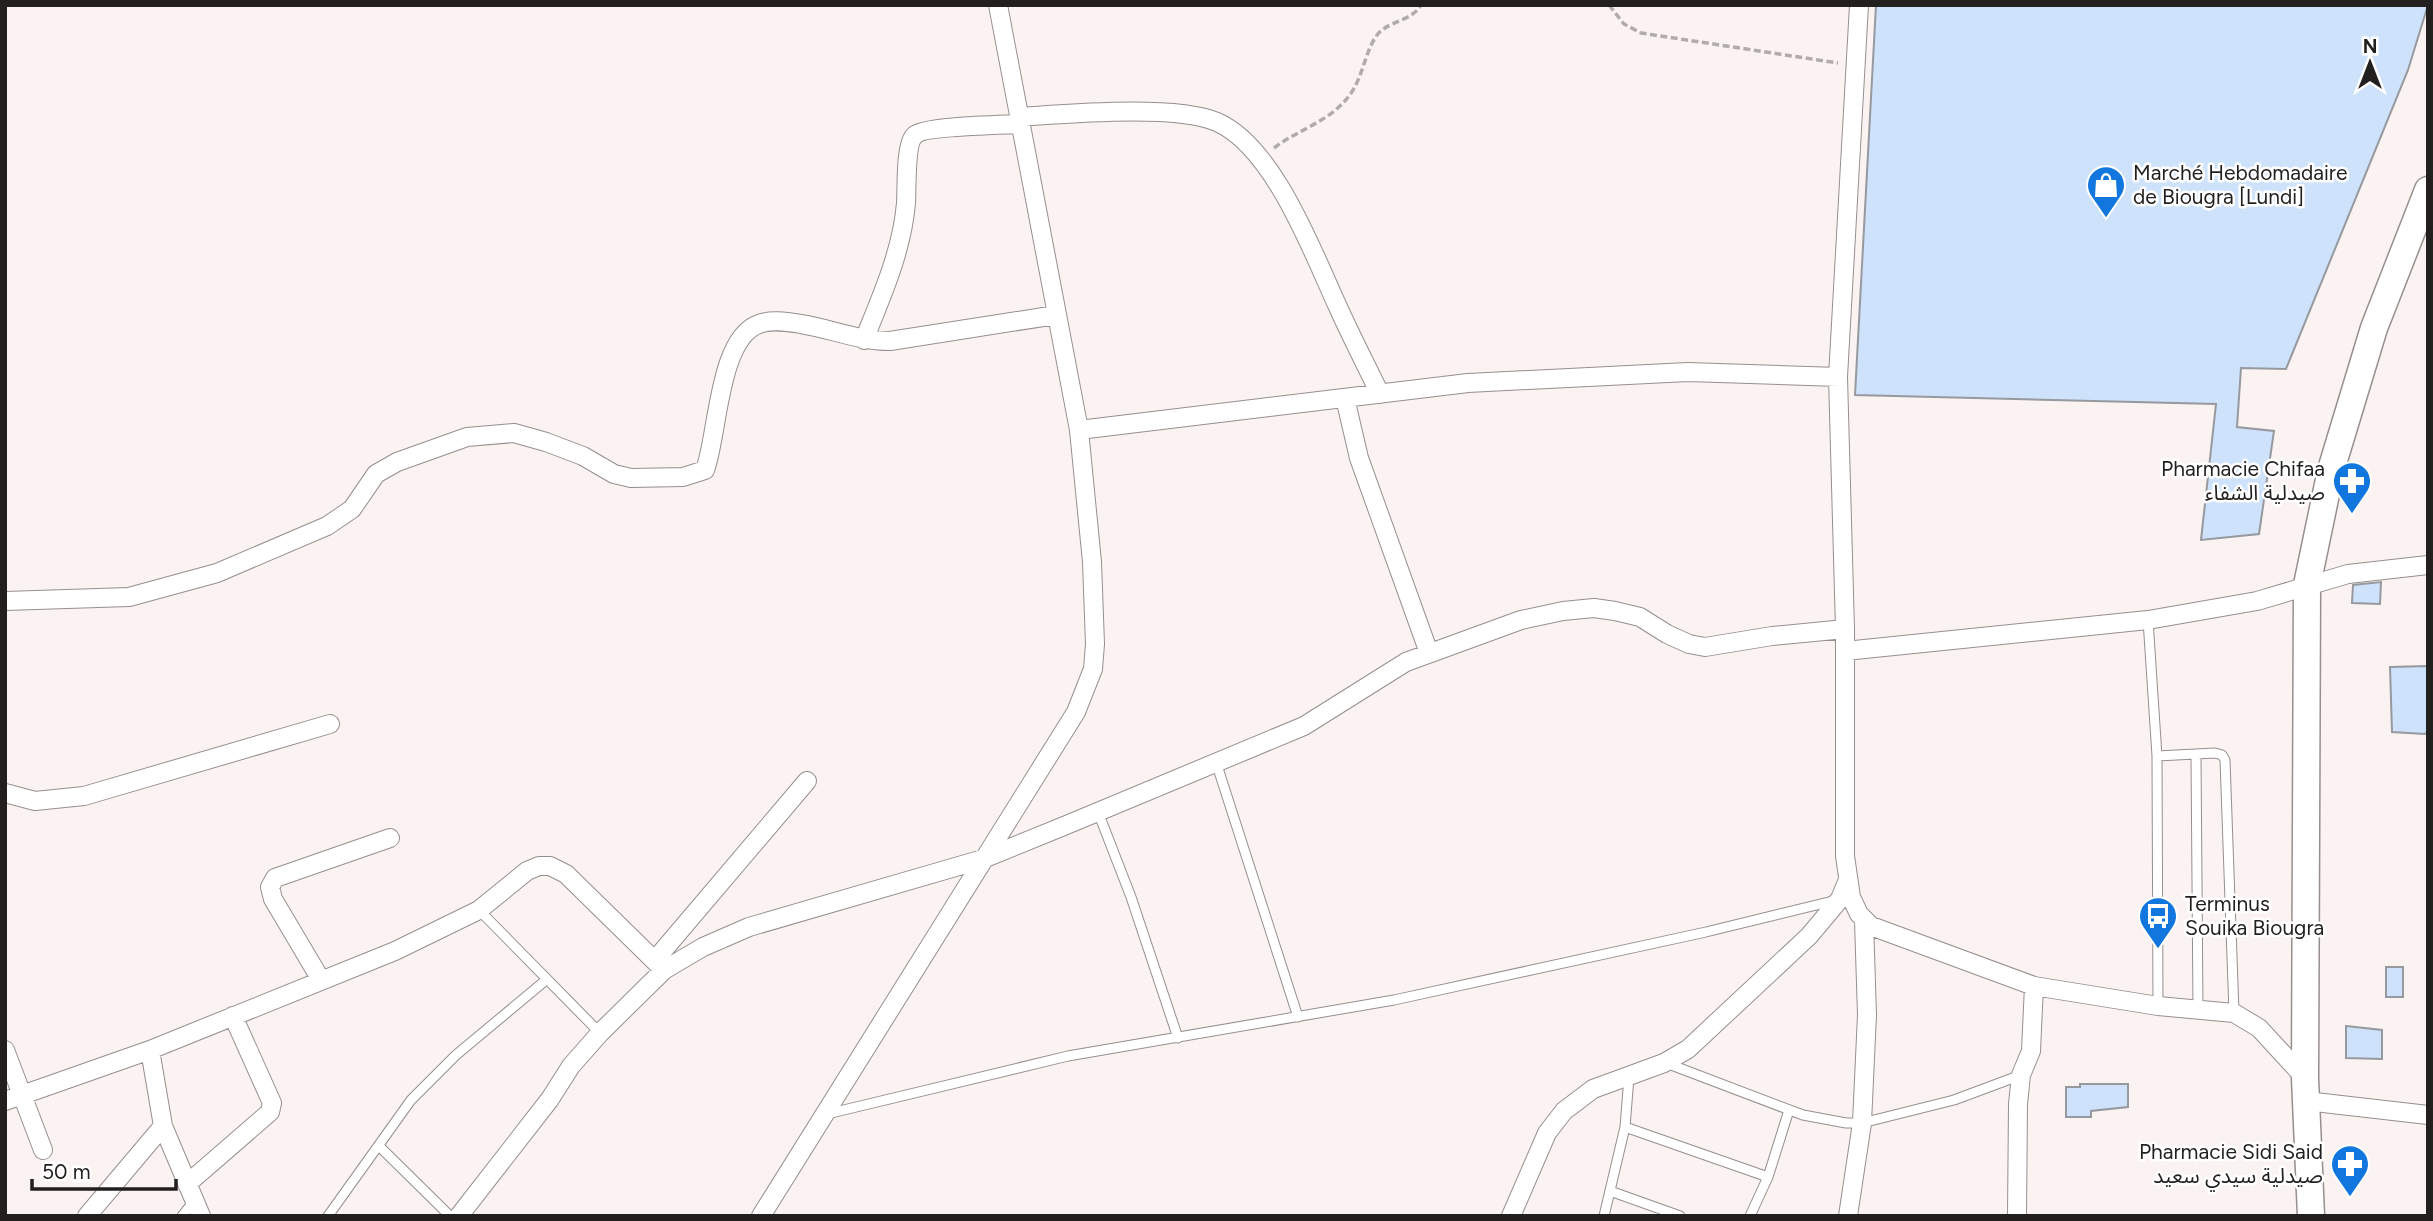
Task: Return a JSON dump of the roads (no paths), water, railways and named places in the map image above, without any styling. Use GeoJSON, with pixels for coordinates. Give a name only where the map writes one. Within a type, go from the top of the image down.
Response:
{"type":"FeatureCollection","features":[{"type":"Feature","properties":{"kind":"street"},"geometry":{"type":"LineString","coordinates":[[761,1216],[1076,712],[1093,669],[1093,588],[1079,430],[998,5]]}},
{"type":"Feature","properties":{"kind":"street"},"geometry":{"type":"LineString","coordinates":[[1845,1212],[1861,1123],[1867,1015],[1864,921],[1850,897],[1847,882],[1845,629],[1838,377],[1859,5]]}},
{"type":"Feature","properties":{"kind":"street"},"geometry":{"type":"LineString","coordinates":[[864,340],[891,275],[904,222],[909,150],[914,135],[942,129],[1124,113],[1202,118],[1233,132],[1279,185],[1305,231],[1338,308],[1380,394]]}},
{"type":"Feature","properties":{"kind":"street"},"geometry":{"type":"LineString","coordinates":[[2311,1216],[2305,1090],[2307,585],[2331,470],[2367,353],[2428,190]]}},
{"type":"Feature","properties":{"kind":"street"},"geometry":{"type":"LineString","coordinates":[[5,601],[129,597],[217,573],[327,526],[352,509],[376,474],[397,462],[467,436],[513,433],[583,456],[614,474],[631,478],[659,479],[695,474],[705,470],[724,378],[734,352],[748,330],[760,323],[782,321],[864,340],[890,341],[1056,315]]}},
{"type":"Feature","properties":{"kind":"street"},"geometry":{"type":"LineString","coordinates":[[1079,430],[1468,383],[1688,372],[1838,377]]}},
{"type":"Feature","properties":{"kind":"street"},"geometry":{"type":"LineString","coordinates":[[1345,398],[1359,458],[1429,653]]}},
{"type":"Feature","properties":{"kind":"street"},"geometry":{"type":"LineString","coordinates":[[1845,651],[2148,620],[2257,601],[2348,574],[2428,565]]}},
{"type":"Feature","properties":{"kind":"street"},"geometry":{"type":"LineString","coordinates":[[659,965],[749,927],[983,859],[1304,726],[1406,662],[1521,620],[1594,608],[1640,617],[1667,634],[1689,644],[1705,647],[1845,629]]}},
{"type":"Feature","properties":{"kind":"street"},"geometry":{"type":"LineString","coordinates":[[5,793],[35,801],[84,796],[330,724]]}},
{"type":"Feature","properties":{"kind":"street"},"geometry":{"type":"LineString","coordinates":[[459,1216],[550,1099],[571,1066],[659,965],[807,781]]}},
{"type":"Feature","properties":{"kind":"street"},"geometry":{"type":"LineString","coordinates":[[321,980],[273,899],[270,887],[275,878],[390,838]]}},
{"type":"Feature","properties":{"kind":"street"},"geometry":{"type":"LineString","coordinates":[[14,1098],[150,1050],[395,951],[479,910],[527,872],[550,866],[566,874],[659,965]]}},
{"type":"Feature","properties":{"kind":"street"},"geometry":{"type":"LineString","coordinates":[[1511,1216],[1547,1133],[1564,1111],[1593,1089],[1664,1063],[1688,1049],[1809,936],[1840,899],[1847,882]]}},
{"type":"Feature","properties":{"kind":"street"},"geometry":{"type":"LineString","coordinates":[[1864,921],[1899,939],[2034,986],[2158,1006],[2234,1013],[2259,1028],[2305,1090],[2428,1115]]}},
{"type":"Feature","properties":{"kind":"street"},"geometry":{"type":"LineString","coordinates":[[2017,1216],[2021,1075],[2031,1051],[2034,986]]}},
{"type":"Feature","properties":{"kind":"street"},"geometry":{"type":"LineString","coordinates":[[150,1050],[163,1126],[194,1200],[271,1112],[272,1103],[233,1016]]}},
{"type":"Feature","properties":{"kind":"street"},"geometry":{"type":"LineString","coordinates":[[5,1049],[14,1098],[43,1150]]}},
{"type":"Feature","properties":{"kind":"street"},"geometry":{"type":"LineString","coordinates":[[87,1216],[163,1126]]}},
{"type":"Feature","properties":{"kind":"lane"},"geometry":{"type":"LineString","coordinates":[[2148,620],[2157,756],[2158,1006]]}},
{"type":"Feature","properties":{"kind":"lane"},"geometry":{"type":"LineString","coordinates":[[2157,756],[2215,753],[2225,760],[2234,1013]]}},
{"type":"Feature","properties":{"kind":"lane"},"geometry":{"type":"LineString","coordinates":[[2196,756],[2198,1009]]}},
{"type":"Feature","properties":{"kind":"lane"},"geometry":{"type":"LineString","coordinates":[[1216,762],[1298,1017]]}},
{"type":"Feature","properties":{"kind":"lane"},"geometry":{"type":"LineString","coordinates":[[1098,812],[1131,897],[1178,1038]]}},
{"type":"Feature","properties":{"kind":"lane"},"geometry":{"type":"LineString","coordinates":[[822,1115],[1068,1056],[1298,1017],[1519,974],[1840,899]]}},
{"type":"Feature","properties":{"kind":"lane"},"geometry":{"type":"LineString","coordinates":[[479,910],[600,1033]]}},
{"type":"Feature","properties":{"kind":"lane"},"geometry":{"type":"LineString","coordinates":[[328,1216],[411,1101],[456,1055],[546,980]]}},
{"type":"Feature","properties":{"kind":"lane"},"geometry":{"type":"LineString","coordinates":[[1664,1063],[1816,1119],[1861,1123],[1954,1100],[2021,1075]]}},
{"type":"Feature","properties":{"kind":"lane"},"geometry":{"type":"LineString","coordinates":[[1604,1216],[1625,1127],[1629,1074]]}},
{"type":"Feature","properties":{"kind":"lane"},"geometry":{"type":"LineString","coordinates":[[1750,1216],[1768,1177],[1789,1110]]}},
{"type":"Feature","properties":{"kind":"lane"},"geometry":{"type":"LineString","coordinates":[[1625,1127],[1768,1177]]}},
{"type":"Feature","properties":{"kind":"lane"},"geometry":{"type":"LineString","coordinates":[[379,1146],[450,1216]]}},
{"type":"Feature","properties":{"kind":"lane"},"geometry":{"type":"LineString","coordinates":[[1611,1191],[1680,1216]]}},
{"type":"Feature","properties":{"kind":"lane"},"geometry":{"type":"LineString","coordinates":[[182,1216],[194,1200]]}},
{"type":"Feature","properties":{"kind":"place","name":"Marché Hebdomadaire de Biougra [Lundi]"},"geometry":{"type":"Point","coordinates":[2106,219]}},
{"type":"Feature","properties":{"kind":"place","name":"Pharmacie Chifaa صيدلية الشفاء"},"geometry":{"type":"Point","coordinates":[2352,515]}},
{"type":"Feature","properties":{"kind":"place","name":"Terminus Souika Biougra"},"geometry":{"type":"Point","coordinates":[2158,950]}},
{"type":"Feature","properties":{"kind":"place","name":"Pharmacie Sidi Said صيدلية سيدي سعيد"},"geometry":{"type":"Point","coordinates":[2350,1198]}}]}
